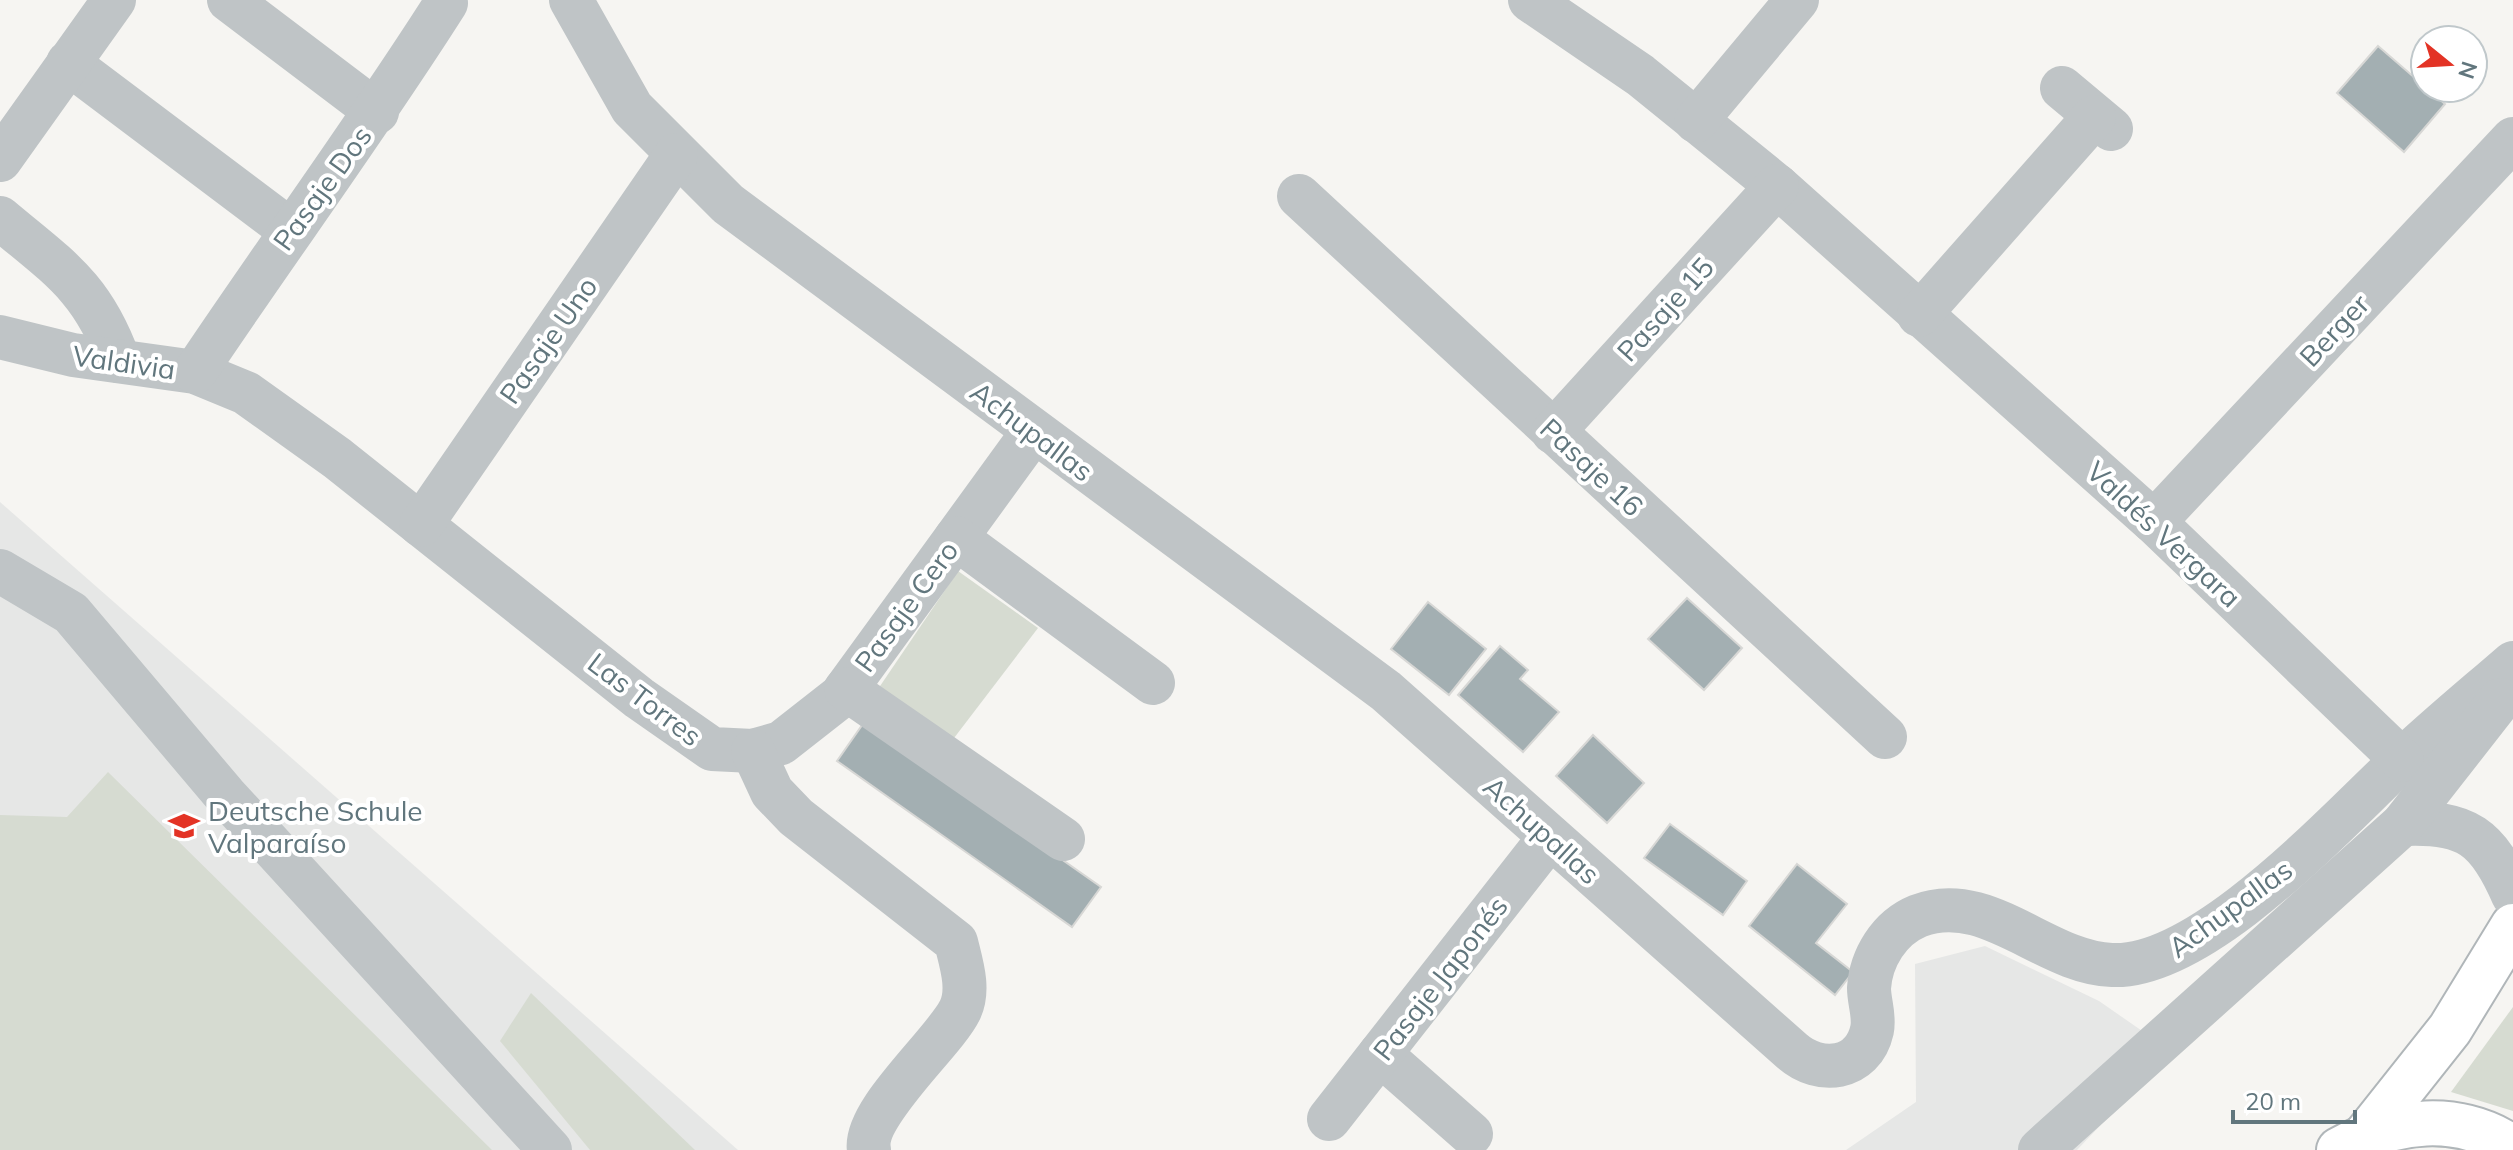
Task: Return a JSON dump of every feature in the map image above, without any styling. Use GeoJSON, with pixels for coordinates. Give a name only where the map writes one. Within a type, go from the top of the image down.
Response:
{"type":"FeatureCollection","features":[{"type":"Feature","properties":{"kind":"main road"},"geometry":{"type":"LineString","coordinates":[[2352,1142],[2450,1029],[2513,926]]}},
{"type":"Feature","properties":{"kind":"main road"},"geometry":{"type":"LineString","coordinates":[[2352,1142],[2409,1122],[2455,1123],[2498,1137],[2513,1148]]}},
{"type":"Feature","properties":{"kind":"street"},"geometry":{"type":"LineString","coordinates":[[0,160],[114,0]]}},
{"type":"Feature","properties":{"kind":"street"},"geometry":{"type":"LineString","coordinates":[[229,0],[377,112]]}},
{"type":"Feature","properties":{"kind":"street","name":"Achupallas"},"geometry":{"type":"LineString","coordinates":[[571,0],[632,108],[728,204],[1386,691],[1803,1061],[1833,1067],[1860,1054],[1873,1027],[1869,990],[1872,967],[1882,946],[1915,917],[1955,909],[1976,913],[2089,963],[2137,964],[2160,958],[2202,935],[2291,866],[2402,760],[2513,663]]}},
{"type":"Feature","properties":{"kind":"street","name":"Valdés Vergara"},"geometry":{"type":"LineString","coordinates":[[1530,0],[1640,75],[1777,186],[2154,522],[2402,760]]}},
{"type":"Feature","properties":{"kind":"street"},"geometry":{"type":"LineString","coordinates":[[1696,121],[1797,0]]}},
{"type":"Feature","properties":{"kind":"street","name":"Pasaje Dos"},"geometry":{"type":"LineString","coordinates":[[195,372],[290,230],[377,112],[446,3]]}},
{"type":"Feature","properties":{"kind":"street"},"geometry":{"type":"LineString","coordinates":[[68,63],[290,230]]}},
{"type":"Feature","properties":{"kind":"street"},"geometry":{"type":"LineString","coordinates":[[1919,315],[2102,123],[2062,88]]}},
{"type":"Feature","properties":{"kind":"street","name":"Berger"},"geometry":{"type":"LineString","coordinates":[[2154,522],[2513,139]]}},
{"type":"Feature","properties":{"kind":"street","name":"Pasaje Uno"},"geometry":{"type":"LineString","coordinates":[[421,525],[676,155]]}},
{"type":"Feature","properties":{"kind":"street","name":"Pasaje 15"},"geometry":{"type":"LineString","coordinates":[[1553,432],[1777,186]]}},
{"type":"Feature","properties":{"kind":"street","name":"Pasaje 16"},"geometry":{"type":"LineString","coordinates":[[1299,196],[1885,737]]}},
{"type":"Feature","properties":{"kind":"street"},"geometry":{"type":"LineString","coordinates":[[0,218],[82,288],[106,324],[119,361]]}},
{"type":"Feature","properties":{"kind":"street","name":"Valdivia"},"geometry":{"type":"LineString","coordinates":[[0,337],[26,346],[195,372],[246,393]]}},
{"type":"Feature","properties":{"kind":"street","name":"Las Torres"},"geometry":{"type":"LineString","coordinates":[[246,393],[337,458],[639,698],[712,749],[753,751]]}},
{"type":"Feature","properties":{"kind":"street","name":"Pasaje Cero"},"geometry":{"type":"LineString","coordinates":[[753,751],[781,743],[846,689],[1033,432]]}},
{"type":"Feature","properties":{"kind":"street"},"geometry":{"type":"LineString","coordinates":[[956,538],[1153,683]]}},
{"type":"Feature","properties":{"kind":"street"},"geometry":{"type":"LineString","coordinates":[[0,571],[71,613],[225,795],[550,1150]]}},
{"type":"Feature","properties":{"kind":"street"},"geometry":{"type":"LineString","coordinates":[[2040,1150],[2403,824],[2513,684]]}},
{"type":"Feature","properties":{"kind":"street"},"geometry":{"type":"LineString","coordinates":[[846,689],[1063,839]]}},
{"type":"Feature","properties":{"kind":"street"},"geometry":{"type":"LineString","coordinates":[[753,751],[772,792],[796,817],[956,942],[965,975],[960,1009],[880,1116],[867,1141],[869,1150]]}},
{"type":"Feature","properties":{"kind":"street"},"geometry":{"type":"LineString","coordinates":[[2403,824],[2455,826],[2475,836],[2495,859],[2513,895]]}},
{"type":"Feature","properties":{"kind":"street","name":"Pasaje Japonés"},"geometry":{"type":"LineString","coordinates":[[1329,1119],[1550,837]]}},
{"type":"Feature","properties":{"kind":"street"},"geometry":{"type":"LineString","coordinates":[[1380,1054],[1471,1134]]}},
{"type":"Feature","properties":{"kind":"shaded area","name":"Deutsche Schule Valparaíso"},"geometry":{"type":"Polygon","coordinates":[[[0,502],[738,1150],[0,1150],[0,502]]]}},
{"type":"Feature","properties":{"kind":"shaded area"},"geometry":{"type":"Polygon","coordinates":[[[958,571],[1038,628],[951,742],[876,692],[958,571]]]}},
{"type":"Feature","properties":{"kind":"shaded area"},"geometry":{"type":"Polygon","coordinates":[[[108,772],[492,1150],[0,1150],[0,815],[67,817],[108,772]]]}},
{"type":"Feature","properties":{"kind":"shaded area"},"geometry":{"type":"Polygon","coordinates":[[[1985,946],[2099,1001],[2171,1051],[2077,1150],[1846,1150],[1916,1102],[1915,964],[1985,946]]]}},
{"type":"Feature","properties":{"kind":"shaded area"},"geometry":{"type":"Polygon","coordinates":[[[531,993],[695,1150],[590,1150],[500,1041],[531,993]]]}},
{"type":"Feature","properties":{"kind":"shaded area"},"geometry":{"type":"Polygon","coordinates":[[[2513,1007],[2513,1111],[2451,1092],[2513,1007]]]}},
{"type":"Feature","properties":{"kind":"building"},"geometry":{"type":"Polygon","coordinates":[[[2378,46],[2409,73],[2409,104],[2445,104],[2404,152],[2337,93],[2378,46]]]}},
{"type":"Feature","properties":{"kind":"building"},"geometry":{"type":"Polygon","coordinates":[[[1687,598],[1742,648],[1704,690],[1648,639],[1687,598]]]}},
{"type":"Feature","properties":{"kind":"building"},"geometry":{"type":"Polygon","coordinates":[[[1428,602],[1486,649],[1449,695],[1391,649],[1428,602]]]}},
{"type":"Feature","properties":{"kind":"building"},"geometry":{"type":"Polygon","coordinates":[[[1500,646],[1528,670],[1520,679],[1559,712],[1523,752],[1458,695],[1500,646]]]}},
{"type":"Feature","properties":{"kind":"building"},"geometry":{"type":"Polygon","coordinates":[[[865,721],[1101,887],[1072,927],[837,761],[865,721]]]}},
{"type":"Feature","properties":{"kind":"building"},"geometry":{"type":"Polygon","coordinates":[[[1593,735],[1644,783],[1607,823],[1556,776],[1593,735]]]}},
{"type":"Feature","properties":{"kind":"building"},"geometry":{"type":"Polygon","coordinates":[[[1670,824],[1747,881],[1723,915],[1644,858],[1670,824]]]}},
{"type":"Feature","properties":{"kind":"building"},"geometry":{"type":"Polygon","coordinates":[[[1797,864],[1847,904],[1816,943],[1853,972],[1835,995],[1749,926],[1797,864]]]}},
{"type":"Feature","properties":{"kind":"place","name":"Deutsche Schule Valparaíso"},"geometry":{"type":"Point","coordinates":[184,826]}}]}
